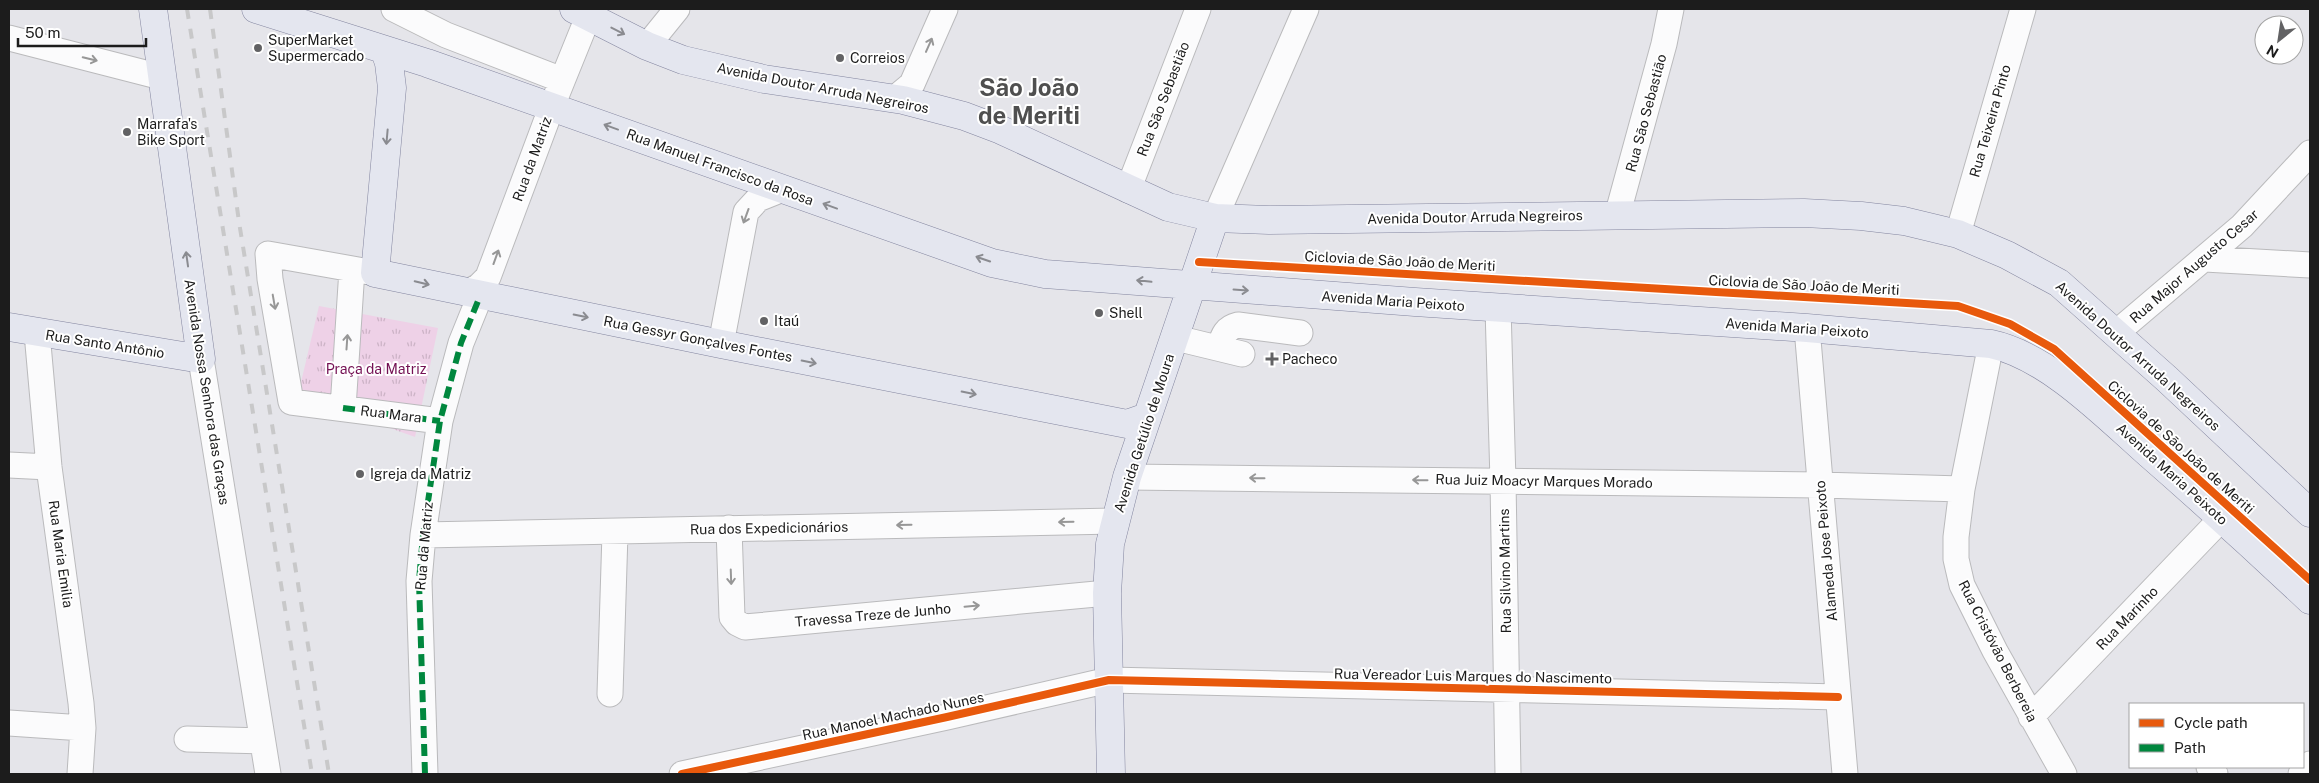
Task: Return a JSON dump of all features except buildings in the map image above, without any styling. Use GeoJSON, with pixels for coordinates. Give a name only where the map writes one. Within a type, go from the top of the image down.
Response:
{"type":"FeatureCollection","features":[{"type":"Feature","properties":{"kind":"main road","name":"Rua Manuel Francisco da Rosa"},"geometry":{"type":"LineString","coordinates":[[256,9],[426,63],[552,106],[992,263],[1045,274],[1140,280],[1192,286]]}},
{"type":"Feature","properties":{"kind":"main road","name":"Avenida Nossa Senhora das Graças"},"geometry":{"type":"LineString","coordinates":[[155,12],[161,77],[201,359]]}},
{"type":"Feature","properties":{"kind":"main road","name":"Avenida Doutor Arruda Negreiros"},"geometry":{"type":"LineString","coordinates":[[581,13],[647,46],[683,60],[764,79],[907,96],[1002,130],[1168,207],[1215,218],[1268,220],[1804,213],[1861,216],[1904,221],[1958,234],[2007,255],[2058,283],[2116,333],[2310,513]]}},
{"type":"Feature","properties":{"kind":"main road"},"geometry":{"type":"LineString","coordinates":[[363,271],[392,88],[390,69],[385,51]]}},
{"type":"Feature","properties":{"kind":"main road"},"geometry":{"type":"LineString","coordinates":[[392,88],[410,70],[426,63]]}},
{"type":"Feature","properties":{"kind":"main road","name":"Avenida Getúlio de Moura"},"geometry":{"type":"LineString","coordinates":[[1112,774],[1107,593],[1108,567],[1115,521],[1138,427],[1176,338],[1215,218]]}},
{"type":"Feature","properties":{"kind":"main road","name":"Rua Gessyr Gonçalves Fontes"},"geometry":{"type":"LineString","coordinates":[[363,271],[1138,427]]}},
{"type":"Feature","properties":{"kind":"main road","name":"Avenida Maria Peixoto"},"geometry":{"type":"LineString","coordinates":[[1192,286],[1808,328],[1991,344],[2025,356],[2053,373],[2111,420],[2222,518],[2310,600]]}},
{"type":"Feature","properties":{"kind":"main road","name":"Rua Santo Antônio"},"geometry":{"type":"LineString","coordinates":[[9,327],[201,359]]}},
{"type":"Feature","properties":{"kind":"street"},"geometry":{"type":"LineString","coordinates":[[394,9],[446,35],[562,80]]}},
{"type":"Feature","properties":{"kind":"street"},"geometry":{"type":"LineString","coordinates":[[647,46],[677,9]]}},
{"type":"Feature","properties":{"kind":"street"},"geometry":{"type":"LineString","coordinates":[[907,96],[945,9]]}},
{"type":"Feature","properties":{"kind":"street","name":"Rua São Sebastião"},"geometry":{"type":"LineString","coordinates":[[1128,190],[1198,9]]}},
{"type":"Feature","properties":{"kind":"street"},"geometry":{"type":"LineString","coordinates":[[1215,218],[1306,9]]}},
{"type":"Feature","properties":{"kind":"street","name":"Rua São Sebastião"},"geometry":{"type":"LineString","coordinates":[[1617,216],[1672,9]]}},
{"type":"Feature","properties":{"kind":"street","name":"Rua Teixeira Pinto"},"geometry":{"type":"LineString","coordinates":[[1958,234],[2023,9]]}},
{"type":"Feature","properties":{"kind":"street","name":"Rua da Matriz"},"geometry":{"type":"LineString","coordinates":[[424,774],[420,581],[423,535],[440,420],[473,294],[488,277],[562,80],[581,13]]}},
{"type":"Feature","properties":{"kind":"street"},"geometry":{"type":"LineString","coordinates":[[9,38],[161,77]]}},
{"type":"Feature","properties":{"kind":"street","name":"Rua Major Augusto Cesar"},"geometry":{"type":"LineString","coordinates":[[2116,333],[2242,226],[2310,153]]}},
{"type":"Feature","properties":{"kind":"street"},"geometry":{"type":"LineString","coordinates":[[721,344],[746,212],[758,199],[783,189]]}},
{"type":"Feature","properties":{"kind":"street","name":"Rua Gessyr Gonçalves Fontes"},"geometry":{"type":"LineString","coordinates":[[268,254],[363,271]]}},
{"type":"Feature","properties":{"kind":"street","name":"Rua Mara"},"geometry":{"type":"LineString","coordinates":[[268,254],[270,279],[291,402],[440,420]]}},
{"type":"Feature","properties":{"kind":"street"},"geometry":{"type":"LineString","coordinates":[[2205,258],[2310,265]]}},
{"type":"Feature","properties":{"kind":"street"},"geometry":{"type":"LineString","coordinates":[[343,408],[363,271]]}},
{"type":"Feature","properties":{"kind":"street","name":"Rua Silvino Martins"},"geometry":{"type":"LineString","coordinates":[[1498,308],[1508,774]]}},
{"type":"Feature","properties":{"kind":"street"},"geometry":{"type":"LineString","coordinates":[[1176,338],[1230,351],[1224,333],[1231,327],[1238,325],[1300,334]]}},
{"type":"Feature","properties":{"kind":"street","name":"Alameda Jose Peixoto"},"geometry":{"type":"LineString","coordinates":[[1808,328],[1845,774]]}},
{"type":"Feature","properties":{"kind":"street","name":"Rua Maria Emilia"},"geometry":{"type":"LineString","coordinates":[[37,333],[49,467],[83,728],[80,774]]}},
{"type":"Feature","properties":{"kind":"street","name":"Rua Cristóvão Berbereia"},"geometry":{"type":"LineString","coordinates":[[1991,344],[1962,489],[1956,537],[1956,559],[1962,585],[2031,717],[2064,774]]}},
{"type":"Feature","properties":{"kind":"street","name":"Avenida Nossa Senhora das Graças"},"geometry":{"type":"LineString","coordinates":[[201,359],[268,774]]}},
{"type":"Feature","properties":{"kind":"street"},"geometry":{"type":"LineString","coordinates":[[9,465],[49,467]]}},
{"type":"Feature","properties":{"kind":"street","name":"Rua Juiz Moacyr Marques Morado"},"geometry":{"type":"LineString","coordinates":[[1127,477],[1820,485],[1962,489]]}},
{"type":"Feature","properties":{"kind":"street","name":"Rua Marinho"},"geometry":{"type":"LineString","coordinates":[[2031,717],[2222,518]]}},
{"type":"Feature","properties":{"kind":"street","name":"Rua dos Expedicionários"},"geometry":{"type":"LineString","coordinates":[[423,535],[615,533],[729,528],[1115,521]]}},
{"type":"Feature","properties":{"kind":"street","name":"Travessa Treze de Junho"},"geometry":{"type":"LineString","coordinates":[[729,528],[732,617],[737,623],[745,627],[1107,593]]}},
{"type":"Feature","properties":{"kind":"street"},"geometry":{"type":"LineString","coordinates":[[610,694],[615,533]]}},
{"type":"Feature","properties":{"kind":"street","name":"Rua Vereador Luis Marques do Nascimento"},"geometry":{"type":"LineString","coordinates":[[1108,680],[1838,697]]}},
{"type":"Feature","properties":{"kind":"street","name":"Rua Manoel Machado Nunes"},"geometry":{"type":"LineString","coordinates":[[682,774],[750,767],[1108,680]]}},
{"type":"Feature","properties":{"kind":"street"},"geometry":{"type":"LineString","coordinates":[[9,723],[83,728]]}},
{"type":"Feature","properties":{"kind":"street"},"geometry":{"type":"LineString","coordinates":[[187,738],[262,741]]}},
{"type":"Feature","properties":{"kind":"street"},"geometry":{"type":"LineString","coordinates":[[2301,774],[2310,764]]}},
{"type":"Feature","properties":{"kind":"green space","name":"Praça da Matriz"},"geometry":{"type":"Polygon","coordinates":[[[319,306],[438,328],[415,437],[298,395],[319,306]]]}},
{"type":"Feature","properties":{"kind":"railway"},"geometry":{"type":"LineString","coordinates":[[187,9],[312,774]]}},
{"type":"Feature","properties":{"kind":"railway"},"geometry":{"type":"LineString","coordinates":[[210,9],[239,222],[329,774]]}},
{"type":"Feature","properties":{"kind":"marked path"},"geometry":{"type":"LineString","coordinates":[[425,774],[419,581],[423,535],[440,421],[461,343],[480,296]]}},
{"type":"Feature","properties":{"kind":"marked path"},"geometry":{"type":"LineString","coordinates":[[343,408],[440,421]]}},
{"type":"Feature","properties":{"kind":"cycle path","name":"Ciclovia de São João de Meriti"},"geometry":{"type":"LineString","coordinates":[[1199,262],[1958,306],[2010,324],[2054,349],[2310,580]]}},
{"type":"Feature","properties":{"kind":"cycle path"},"geometry":{"type":"LineString","coordinates":[[682,774],[1109,680],[1838,697]]}},
{"type":"Feature","properties":{"kind":"place","name":"SuperMarket Supermercado"},"geometry":{"type":"Point","coordinates":[258,48]}},
{"type":"Feature","properties":{"kind":"place","name":"Correios"},"geometry":{"type":"Point","coordinates":[840,58]}},
{"type":"Feature","properties":{"kind":"place","name":"Marrafa's Bike Sport"},"geometry":{"type":"Point","coordinates":[127,132]}},
{"type":"Feature","properties":{"kind":"place","name":"Shell"},"geometry":{"type":"Point","coordinates":[1099,313]}},
{"type":"Feature","properties":{"kind":"place","name":"Itaú"},"geometry":{"type":"Point","coordinates":[764,321]}},
{"type":"Feature","properties":{"kind":"place","name":"Pacheco"},"geometry":{"type":"Point","coordinates":[1272,359]}},
{"type":"Feature","properties":{"kind":"place","name":"Igreja da Matriz"},"geometry":{"type":"Point","coordinates":[360,474]}},
{"type":"Feature","properties":{"kind":"district","name":"São João de Meriti"},"geometry":{"type":"Point","coordinates":[1029,101]}}]}
